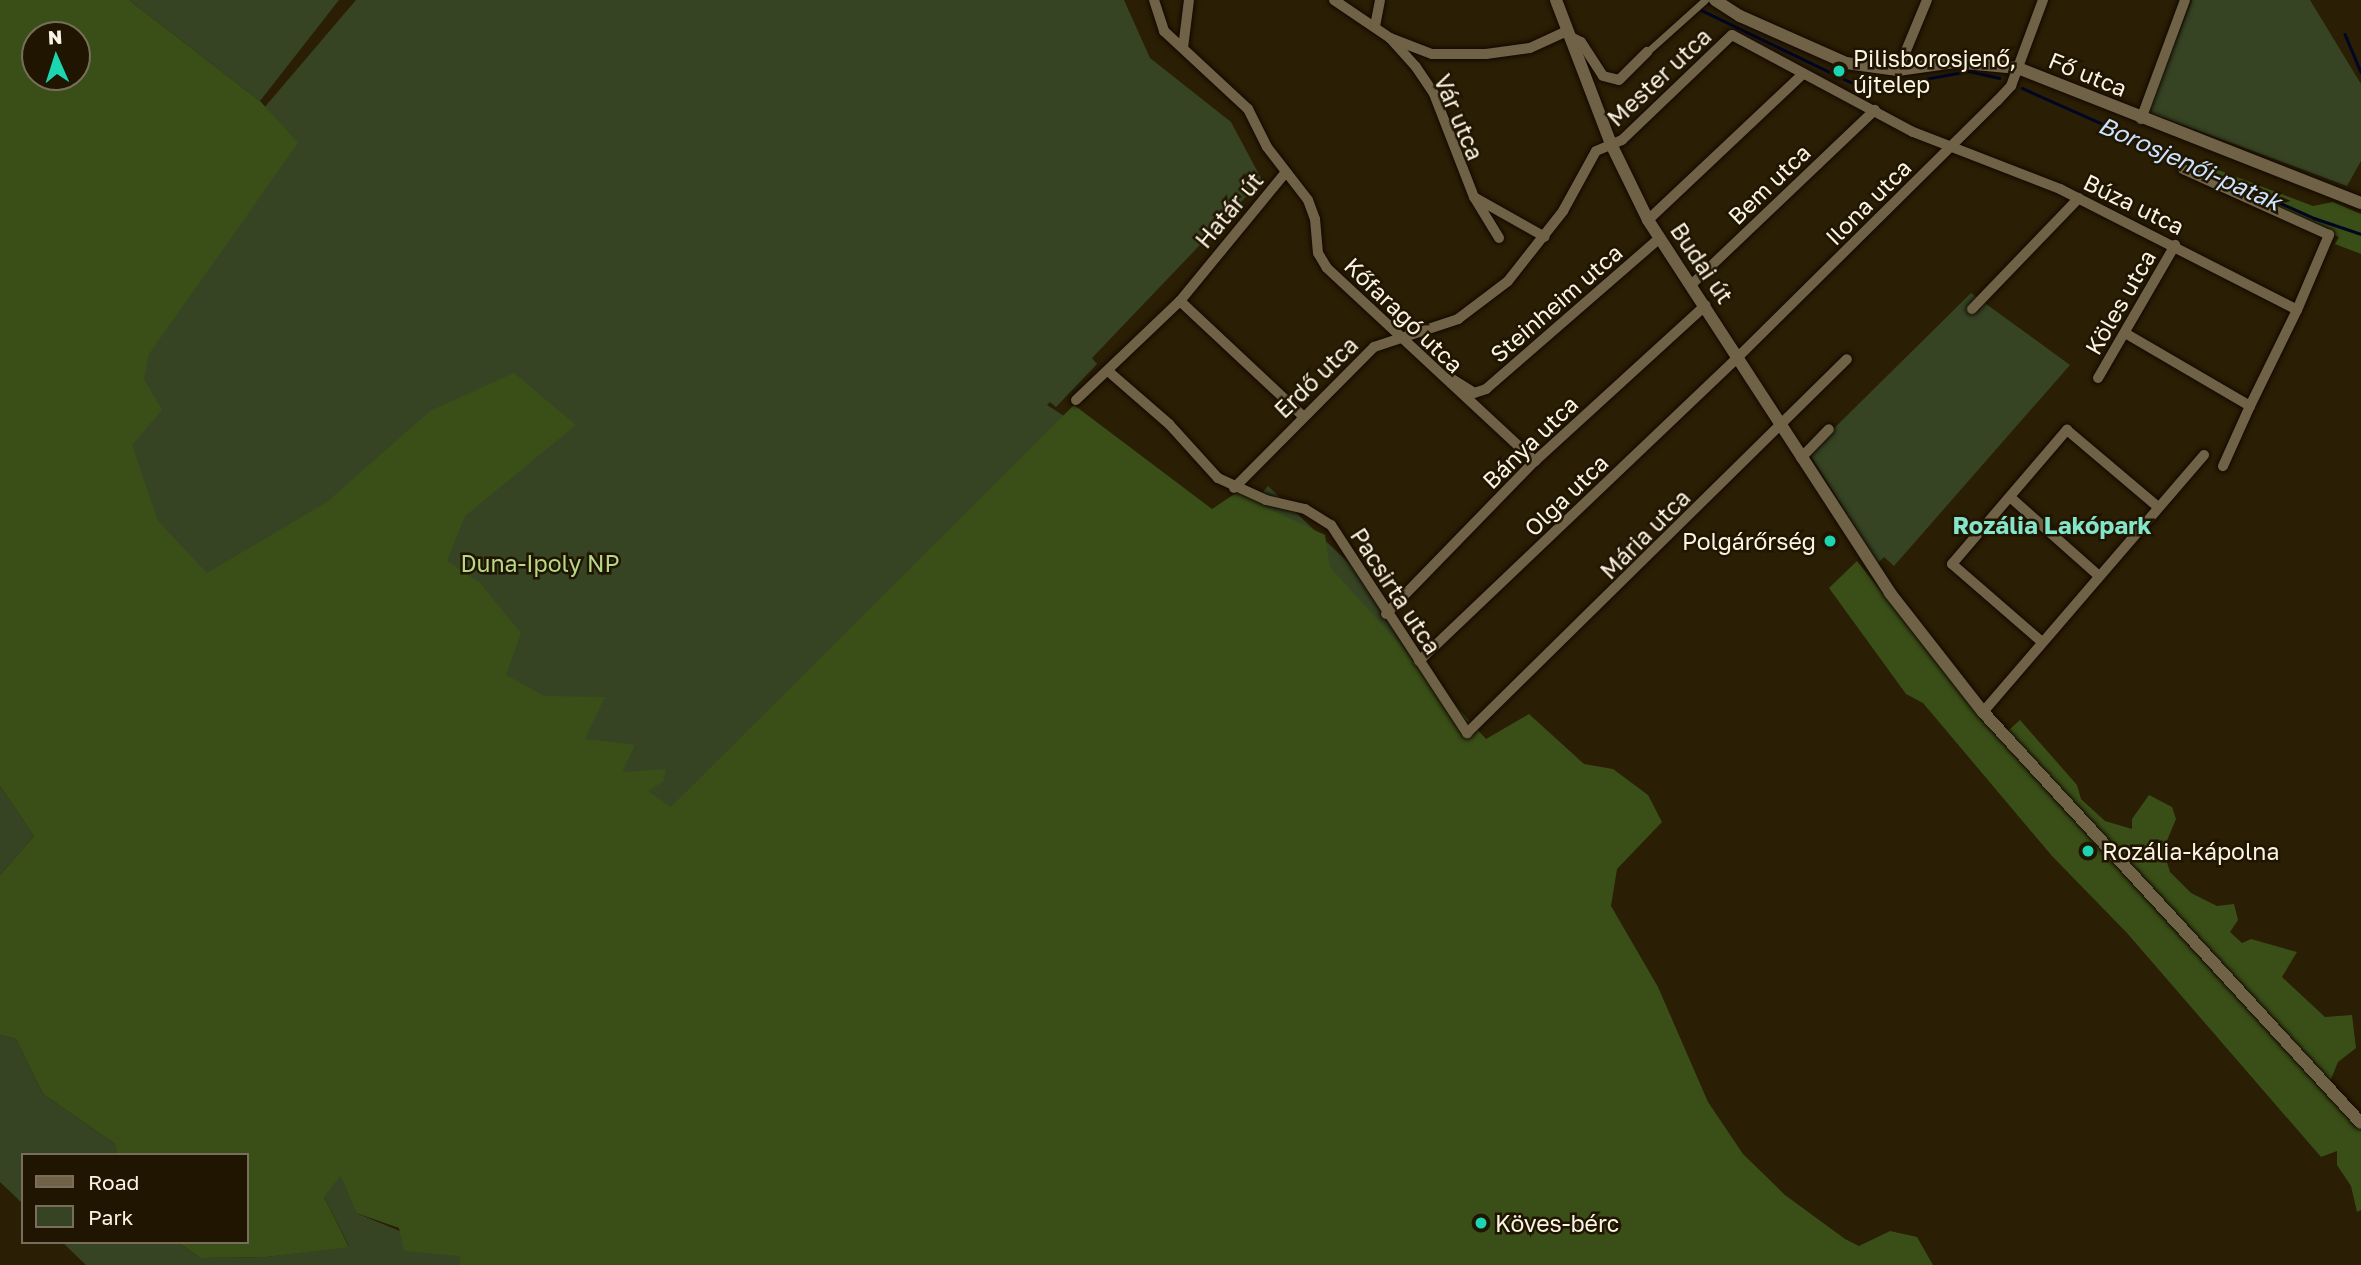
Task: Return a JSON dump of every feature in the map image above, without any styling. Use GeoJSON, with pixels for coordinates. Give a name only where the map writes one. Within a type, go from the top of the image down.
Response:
{"type":"FeatureCollection","features":[{"type":"Feature","properties":{"kind":"street","name":"Határ út"},"geometry":{"type":"LineString","coordinates":[[1076,400],[1180,301],[1285,173],[1248,109],[1163,29],[1154,0]]}},
{"type":"Feature","properties":{"kind":"street"},"geometry":{"type":"LineString","coordinates":[[1183,48],[1189,0]]}},
{"type":"Feature","properties":{"kind":"street","name":"Vár utca"},"geometry":{"type":"LineString","coordinates":[[1335,0],[1391,38],[1433,94],[1474,197],[1499,238]]}},
{"type":"Feature","properties":{"kind":"street"},"geometry":{"type":"LineString","coordinates":[[1375,26],[1380,0]]}},
{"type":"Feature","properties":{"kind":"street","name":"Budai út"},"geometry":{"type":"LineString","coordinates":[[1556,0],[1611,144],[1648,220],[1706,304],[1848,531],[1926,641],[1983,712],[2361,1124]]}},
{"type":"Feature","properties":{"kind":"street"},"geometry":{"type":"LineString","coordinates":[[1391,38],[1432,54],[1486,54],[1530,48],[1568,34],[1581,42],[1603,76],[1619,80],[1705,0]]}},
{"type":"Feature","properties":{"kind":"street","name":"Fő utca"},"geometry":{"type":"LineString","coordinates":[[1715,0],[1741,16],[1846,63],[1898,70],[1954,62],[2018,68],[2141,118],[2359,199]]}},
{"type":"Feature","properties":{"kind":"street"},"geometry":{"type":"LineString","coordinates":[[1898,70],[1927,0]]}},
{"type":"Feature","properties":{"kind":"street","name":"Ilona utca"},"geometry":{"type":"LineString","coordinates":[[1738,357],[1997,101],[2018,68],[2043,0]]}},
{"type":"Feature","properties":{"kind":"street"},"geometry":{"type":"LineString","coordinates":[[2141,118],[2185,0]]}},
{"type":"Feature","properties":{"kind":"street","name":"Mester utca"},"geometry":{"type":"LineString","coordinates":[[1611,144],[1622,140],[1732,35]]}},
{"type":"Feature","properties":{"kind":"street","name":"Búza utca"},"geometry":{"type":"LineString","coordinates":[[1732,35],[1803,74],[1951,147],[2079,198],[2297,310]]}},
{"type":"Feature","properties":{"kind":"street"},"geometry":{"type":"LineString","coordinates":[[1648,220],[1803,74]]}},
{"type":"Feature","properties":{"kind":"street","name":"Bem utca"},"geometry":{"type":"LineString","coordinates":[[1691,285],[1874,110]]}},
{"type":"Feature","properties":{"kind":"street","name":"Erdő utca"},"geometry":{"type":"LineString","coordinates":[[1234,488],[1302,415],[1372,349],[1397,337],[1458,319],[1508,281],[1545,237],[1596,150],[1611,144]]}},
{"type":"Feature","properties":{"kind":"street"},"geometry":{"type":"LineString","coordinates":[[2183,169],[2329,235],[2297,310],[2223,466]]}},
{"type":"Feature","properties":{"kind":"street","name":"Kőfaragó utca"},"geometry":{"type":"LineString","coordinates":[[1285,173],[1313,211],[1317,248],[1325,265],[1397,337],[1535,461]]}},
{"type":"Feature","properties":{"kind":"street"},"geometry":{"type":"LineString","coordinates":[[1474,197],[1545,237]]}},
{"type":"Feature","properties":{"kind":"street"},"geometry":{"type":"LineString","coordinates":[[1972,309],[2079,198]]}},
{"type":"Feature","properties":{"kind":"street","name":"Steinheim utca"},"geometry":{"type":"LineString","coordinates":[[1438,375],[1474,393],[1486,389],[1660,238]]}},
{"type":"Feature","properties":{"kind":"street","name":"Köles utca"},"geometry":{"type":"LineString","coordinates":[[2098,377],[2175,245]]}},
{"type":"Feature","properties":{"kind":"street"},"geometry":{"type":"LineString","coordinates":[[1180,301],[1302,415]]}},
{"type":"Feature","properties":{"kind":"street","name":"Bánya utca"},"geometry":{"type":"LineString","coordinates":[[1386,614],[1535,461],[1706,304]]}},
{"type":"Feature","properties":{"kind":"street"},"geometry":{"type":"LineString","coordinates":[[2125,333],[2250,406]]}},
{"type":"Feature","properties":{"kind":"street","name":"Olga utca"},"geometry":{"type":"LineString","coordinates":[[1419,661],[1738,357]]}},
{"type":"Feature","properties":{"kind":"street","name":"Mária utca"},"geometry":{"type":"LineString","coordinates":[[1466,733],[1847,359]]}},
{"type":"Feature","properties":{"kind":"street","name":"Pacsirta utca"},"geometry":{"type":"LineString","coordinates":[[1108,371],[1169,424],[1218,478],[1234,488],[1305,509],[1331,525],[1386,614],[1466,733]]}},
{"type":"Feature","properties":{"kind":"street"},"geometry":{"type":"LineString","coordinates":[[1801,458],[1829,429]]}},
{"type":"Feature","properties":{"kind":"street"},"geometry":{"type":"LineString","coordinates":[[2042,642],[1952,564],[2067,430],[2158,507]]}},
{"type":"Feature","properties":{"kind":"street"},"geometry":{"type":"LineString","coordinates":[[1983,712],[2204,455]]}},
{"type":"Feature","properties":{"kind":"street"},"geometry":{"type":"LineString","coordinates":[[2010,497],[2099,576]]}},
{"type":"Feature","properties":{"kind":"green space","name":"Duna-Ipoly NP"},"geometry":{"type":"Polygon","coordinates":[[[0,0],[47,21],[21,21],[21,91],[91,91],[91,41],[258,115],[356,0],[1124,0],[1150,58],[1231,122],[1262,180],[1092,358],[1097,364],[1056,407],[1050,402],[1047,405],[1234,525],[1268,486],[1353,567],[1579,895],[608,1265],[350,1195],[356,1213],[461,1256],[459,1265],[86,1265],[64,1244],[180,1244],[201,1258],[267,1257],[349,1246],[324,1197],[43,837],[0,0]]]}},
{"type":"Feature","properties":{"kind":"green space","name":"Duna-Ipoly NP"},"geometry":{"type":"Polygon","coordinates":[[[0,0],[129,0],[260,101],[298,143],[149,354],[144,379],[162,410],[132,445],[158,521],[207,573],[327,502],[430,411],[514,373],[576,425],[465,516],[447,561],[480,583],[521,633],[506,675],[544,696],[605,697],[585,739],[635,745],[622,772],[666,769],[664,781],[648,791],[671,807],[1074,405],[1212,509],[1242,489],[1265,507],[1325,535],[1330,567],[1486,739],[1529,714],[1584,764],[1613,769],[1648,795],[1662,822],[1617,869],[1611,906],[1658,987],[1708,1102],[1743,1154],[1785,1195],[1845,1239],[1859,1246],[1890,1231],[1917,1237],[1933,1265],[459,1265],[460,1256],[404,1251],[399,1228],[356,1213],[341,1175],[324,1197],[349,1247],[267,1257],[201,1258],[180,1244],[248,1244],[248,1153],[117,1153],[115,1144],[43,1094],[16,1039],[0,1035],[0,875],[34,836],[0,786],[0,0]]]}},
{"type":"Feature","properties":{"kind":"green space"},"geometry":{"type":"Polygon","coordinates":[[[129,0],[339,0],[260,101],[129,0]]]}},
{"type":"Feature","properties":{"kind":"green space"},"geometry":{"type":"Polygon","coordinates":[[[2192,0],[2310,0],[2361,84],[2361,161],[2347,186],[2148,112],[2192,0]]]}},
{"type":"Feature","properties":{"kind":"green space"},"geometry":{"type":"Polygon","coordinates":[[[2173,153],[2313,206],[2333,202],[2361,214],[2361,254],[2335,244],[2339,237],[2172,160],[2173,153]]]}},
{"type":"Feature","properties":{"kind":"green space"},"geometry":{"type":"Polygon","coordinates":[[[1971,293],[2070,365],[1894,566],[1884,557],[1878,563],[1809,453],[1971,293]]]}},
{"type":"Feature","properties":{"kind":"green space"},"geometry":{"type":"Polygon","coordinates":[[[1857,561],[1999,739],[2020,720],[2077,785],[2081,799],[2105,821],[2132,829],[2132,819],[2149,795],[2172,807],[2176,819],[2163,850],[2170,872],[2191,893],[2217,906],[2234,904],[2238,920],[2230,932],[2242,943],[2251,939],[2297,952],[2282,977],[2325,1017],[2352,1015],[2356,1048],[2338,1062],[2327,1089],[2361,1130],[2361,1210],[2357,1212],[2351,1186],[2337,1165],[2337,1151],[2321,1157],[2127,933],[2052,856],[1923,703],[1906,694],[1829,588],[1857,561]]]}},
{"type":"Feature","properties":{"kind":"green space"},"geometry":{"type":"Polygon","coordinates":[[[0,786],[34,836],[0,875],[0,786]]]}},
{"type":"Feature","properties":{"kind":"green space"},"geometry":{"type":"Polygon","coordinates":[[[0,1035],[16,1039],[43,1094],[115,1144],[117,1153],[21,1153],[21,1202],[0,1182],[0,1035]]]}},
{"type":"Feature","properties":{"kind":"waterway","name":"Borosjenői-patak"},"geometry":{"type":"LineString","coordinates":[[1701,10],[1853,83],[1875,88],[1969,71],[1999,78]]}},
{"type":"Feature","properties":{"kind":"waterway"},"geometry":{"type":"LineString","coordinates":[[2345,34],[2361,72]]}},
{"type":"Feature","properties":{"kind":"waterway","name":"Borosjenői-patak"},"geometry":{"type":"LineString","coordinates":[[2022,88],[2314,218],[2361,234]]}},
{"type":"Feature","properties":{"kind":"place","name":"Pilisborosjenő, újtelep"},"geometry":{"type":"Point","coordinates":[1839,71]}},
{"type":"Feature","properties":{"kind":"place","name":"Polgárőrség"},"geometry":{"type":"Point","coordinates":[1830,541]}},
{"type":"Feature","properties":{"kind":"place","name":"Rozália-kápolna"},"geometry":{"type":"Point","coordinates":[2088,851]}},
{"type":"Feature","properties":{"kind":"place","name":"Köves-bérc"},"geometry":{"type":"Point","coordinates":[1481,1223]}},
{"type":"Feature","properties":{"kind":"district","name":"Rozália Lakópark"},"geometry":{"type":"Point","coordinates":[2052,525]}}]}
